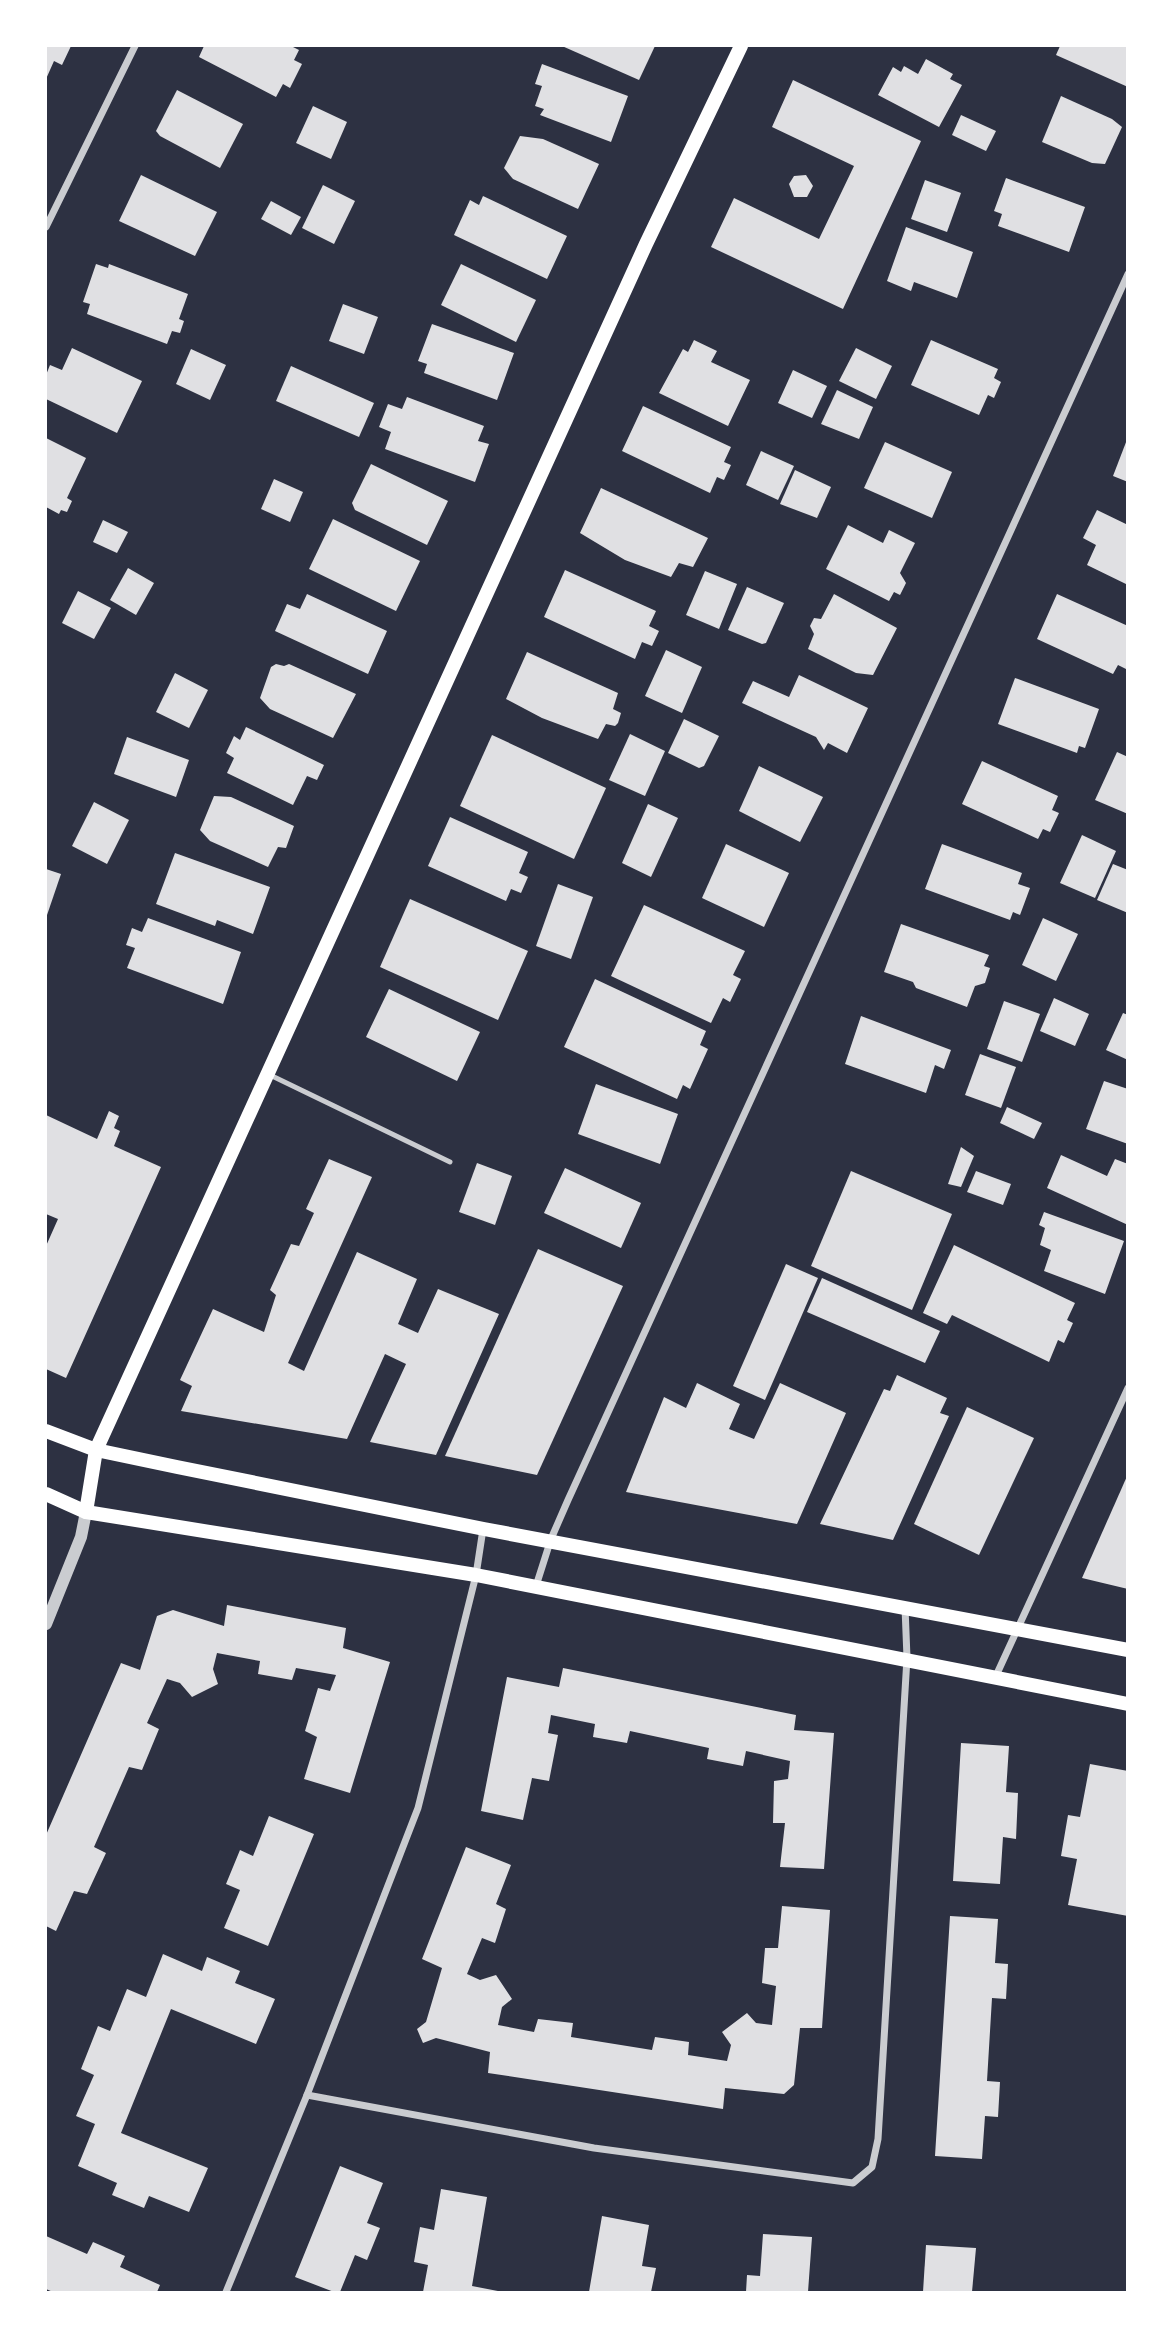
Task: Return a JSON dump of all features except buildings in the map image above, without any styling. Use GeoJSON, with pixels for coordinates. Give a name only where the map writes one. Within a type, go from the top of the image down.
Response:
{"type":"FeatureCollection","features":[{"type":"Feature","properties":{"kind":"main road"},"geometry":{"type":"LineString","coordinates":[[86,1512],[96,1450],[640,256],[741,46]]}},
{"type":"Feature","properties":{"kind":"main road"},"geometry":{"type":"LineString","coordinates":[[46,1431],[96,1450],[484,1529],[551,1539],[1128,1650]]}},
{"type":"Feature","properties":{"kind":"main road"},"geometry":{"type":"LineString","coordinates":[[46,1494],[86,1512],[476,1574],[1128,1704]]}},
{"type":"Feature","properties":{"kind":"street"},"geometry":{"type":"LineString","coordinates":[[46,227],[135,46]]}},
{"type":"Feature","properties":{"kind":"street"},"geometry":{"type":"LineString","coordinates":[[536,1586],[551,1539],[1128,274]]}},
{"type":"Feature","properties":{"kind":"street"},"geometry":{"type":"LineString","coordinates":[[995,1678],[1128,1388]]}},
{"type":"Feature","properties":{"kind":"street"},"geometry":{"type":"LineString","coordinates":[[46,1624],[81,1537],[86,1512]]}},
{"type":"Feature","properties":{"kind":"street"},"geometry":{"type":"LineString","coordinates":[[226,2292],[418,1808],[476,1574],[484,1529]]}},
{"type":"Feature","properties":{"kind":"street"},"geometry":{"type":"LineString","coordinates":[[306,2095],[594,2148],[853,2183],[872,2167],[878,2139],[906,1658],[905,1607]]}},
{"type":"Feature","properties":{"kind":"lane"},"geometry":{"type":"LineString","coordinates":[[268,1073],[450,1162]]}}]}
